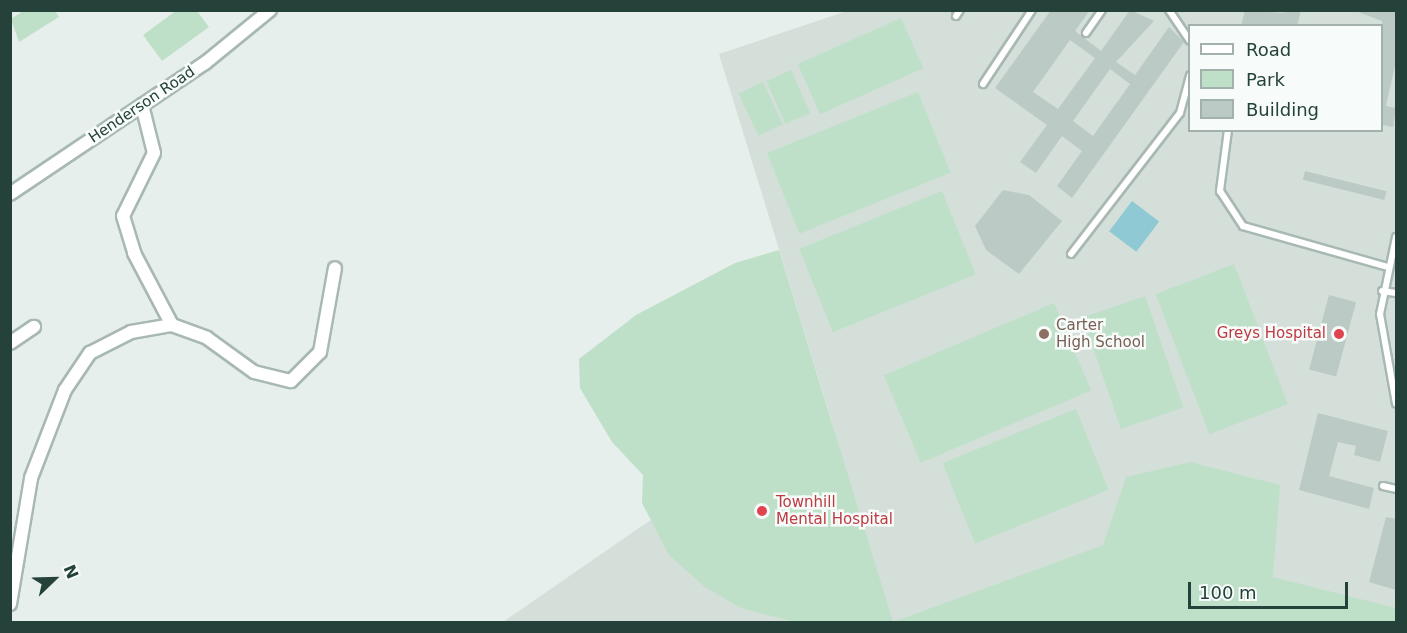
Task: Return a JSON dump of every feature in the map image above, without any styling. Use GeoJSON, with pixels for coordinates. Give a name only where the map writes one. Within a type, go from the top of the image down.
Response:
{"type":"FeatureCollection","features":[{"type":"Feature","properties":{"kind":"street","name":"Henderson Road"},"geometry":{"type":"LineString","coordinates":[[10,194],[142,105],[270,10]]}},
{"type":"Feature","properties":{"kind":"street"},"geometry":{"type":"LineString","coordinates":[[142,105],[154,153],[123,216],[134,253],[172,325]]}},
{"type":"Feature","properties":{"kind":"street"},"geometry":{"type":"LineString","coordinates":[[10,604],[31,478],[78,366],[102,344],[172,325],[207,338],[254,372],[291,381],[320,352],[335,268]]}},
{"type":"Feature","properties":{"kind":"street"},"geometry":{"type":"LineString","coordinates":[[10,343],[34,327]]}},
{"type":"Feature","properties":{"kind":"lane"},"geometry":{"type":"LineString","coordinates":[[982,84],[1032,10]]}},
{"type":"Feature","properties":{"kind":"lane"},"geometry":{"type":"LineString","coordinates":[[1086,33],[1102,10]]}},
{"type":"Feature","properties":{"kind":"lane"},"geometry":{"type":"LineString","coordinates":[[1169,10],[1188,37]]}},
{"type":"Feature","properties":{"kind":"lane"},"geometry":{"type":"LineString","coordinates":[[1071,254],[1180,113],[1188,83]]}},
{"type":"Feature","properties":{"kind":"lane"},"geometry":{"type":"LineString","coordinates":[[1228,132],[1220,191],[1243,226],[1388,267]]}},
{"type":"Feature","properties":{"kind":"lane"},"geometry":{"type":"LineString","coordinates":[[1396,237],[1382,291],[1382,342],[1396,404]]}},
{"type":"Feature","properties":{"kind":"lane"},"geometry":{"type":"LineString","coordinates":[[1382,291],[1396,293]]}},
{"type":"Feature","properties":{"kind":"lane"},"geometry":{"type":"LineString","coordinates":[[1383,486],[1396,489]]}},
{"type":"Feature","properties":{"kind":"shaded area","name":"Carter High School"},"geometry":{"type":"Polygon","coordinates":[[[847,11],[1396,11],[1396,622],[503,622],[749,452],[833,425],[719,54],[847,11]]]}},
{"type":"Feature","properties":{"kind":"green space"},"geometry":{"type":"Polygon","coordinates":[[[177,10],[197,11],[209,27],[162,61],[143,35],[177,10]]]}},
{"type":"Feature","properties":{"kind":"green space"},"geometry":{"type":"Polygon","coordinates":[[[23,11],[55,11],[59,17],[19,42],[11,19],[23,11]]]}},
{"type":"Feature","properties":{"kind":"green space"},"geometry":{"type":"Polygon","coordinates":[[[901,18],[923,68],[820,114],[798,64],[901,18]]]}},
{"type":"Feature","properties":{"kind":"green space"},"geometry":{"type":"Polygon","coordinates":[[[791,70],[810,113],[785,124],[766,81],[791,70]]]}},
{"type":"Feature","properties":{"kind":"green space"},"geometry":{"type":"Polygon","coordinates":[[[763,82],[783,125],[758,136],[739,93],[763,82]]]}},
{"type":"Feature","properties":{"kind":"green space"},"geometry":{"type":"Polygon","coordinates":[[[918,92],[951,173],[799,234],[767,153],[918,92]]]}},
{"type":"Feature","properties":{"kind":"green space"},"geometry":{"type":"Polygon","coordinates":[[[942,191],[976,274],[833,332],[799,249],[942,191]]]}},
{"type":"Feature","properties":{"kind":"green space"},"geometry":{"type":"Polygon","coordinates":[[[779,250],[893,622],[795,622],[741,608],[705,587],[669,555],[642,503],[643,475],[612,442],[580,388],[579,359],[636,315],[735,263],[779,250]]]}},
{"type":"Feature","properties":{"kind":"green space"},"geometry":{"type":"Polygon","coordinates":[[[1234,264],[1288,404],[1209,434],[1156,294],[1234,264]]]}},
{"type":"Feature","properties":{"kind":"green space"},"geometry":{"type":"Polygon","coordinates":[[[1145,296],[1183,408],[1121,429],[1083,317],[1145,296]]]}},
{"type":"Feature","properties":{"kind":"green space"},"geometry":{"type":"Polygon","coordinates":[[[1054,303],[1091,390],[921,463],[884,375],[1054,303]]]}},
{"type":"Feature","properties":{"kind":"green space"},"geometry":{"type":"Polygon","coordinates":[[[1076,409],[1109,490],[975,544],[942,463],[1076,409]]]}},
{"type":"Feature","properties":{"kind":"green space"},"geometry":{"type":"Polygon","coordinates":[[[1190,462],[1280,485],[1273,577],[1396,608],[1396,622],[893,622],[1103,545],[1126,477],[1190,462]]]}},
{"type":"Feature","properties":{"kind":"water"},"geometry":{"type":"Polygon","coordinates":[[[1132,201],[1159,221],[1136,252],[1109,231],[1132,201]]]}},
{"type":"Feature","properties":{"kind":"building"},"geometry":{"type":"Polygon","coordinates":[[[1051,10],[1090,10],[1075,31],[1101,51],[1130,10],[1154,21],[1116,62],[1135,75],[1169,27],[1184,42],[1072,198],[1057,186],[1082,151],[1062,136],[1036,173],[1020,162],[1047,125],[995,88],[1051,10]],[[1070,40],[1033,92],[1058,109],[1095,58],[1070,40]],[[1110,69],[1073,121],[1093,136],[1130,84],[1110,69]]]}},
{"type":"Feature","properties":{"kind":"building"},"geometry":{"type":"Polygon","coordinates":[[[1245,10],[1281,13],[1301,10],[1298,24],[1242,24],[1245,10]]]}},
{"type":"Feature","properties":{"kind":"building"},"geometry":{"type":"Polygon","coordinates":[[[1353,10],[1396,10],[1396,61],[1386,106],[1396,108],[1393,127],[1383,125],[1382,21],[1353,10]]]}},
{"type":"Feature","properties":{"kind":"building"},"geometry":{"type":"Polygon","coordinates":[[[1305,171],[1387,191],[1384,200],[1303,180],[1305,171]]]}},
{"type":"Feature","properties":{"kind":"building"},"geometry":{"type":"Polygon","coordinates":[[[1003,190],[1029,195],[1062,221],[1019,274],[986,250],[975,226],[1003,190]]]}},
{"type":"Feature","properties":{"kind":"building"},"geometry":{"type":"Polygon","coordinates":[[[1329,295],[1356,302],[1336,377],[1309,369],[1329,295]]]}},
{"type":"Feature","properties":{"kind":"building"},"geometry":{"type":"Polygon","coordinates":[[[1318,413],[1388,431],[1380,462],[1354,455],[1356,446],[1338,442],[1329,476],[1374,488],[1369,509],[1299,490],[1318,413]]]}},
{"type":"Feature","properties":{"kind":"building"},"geometry":{"type":"Polygon","coordinates":[[[1386,517],[1396,519],[1396,590],[1369,582],[1386,517]]]}},
{"type":"Feature","properties":{"kind":"place","name":"Carter High School"},"geometry":{"type":"Point","coordinates":[1044,334]}},
{"type":"Feature","properties":{"kind":"place","name":"Greys Hospital"},"geometry":{"type":"Point","coordinates":[1339,334]}},
{"type":"Feature","properties":{"kind":"place","name":"Townhill Mental Hospital"},"geometry":{"type":"Point","coordinates":[762,511]}}]}
